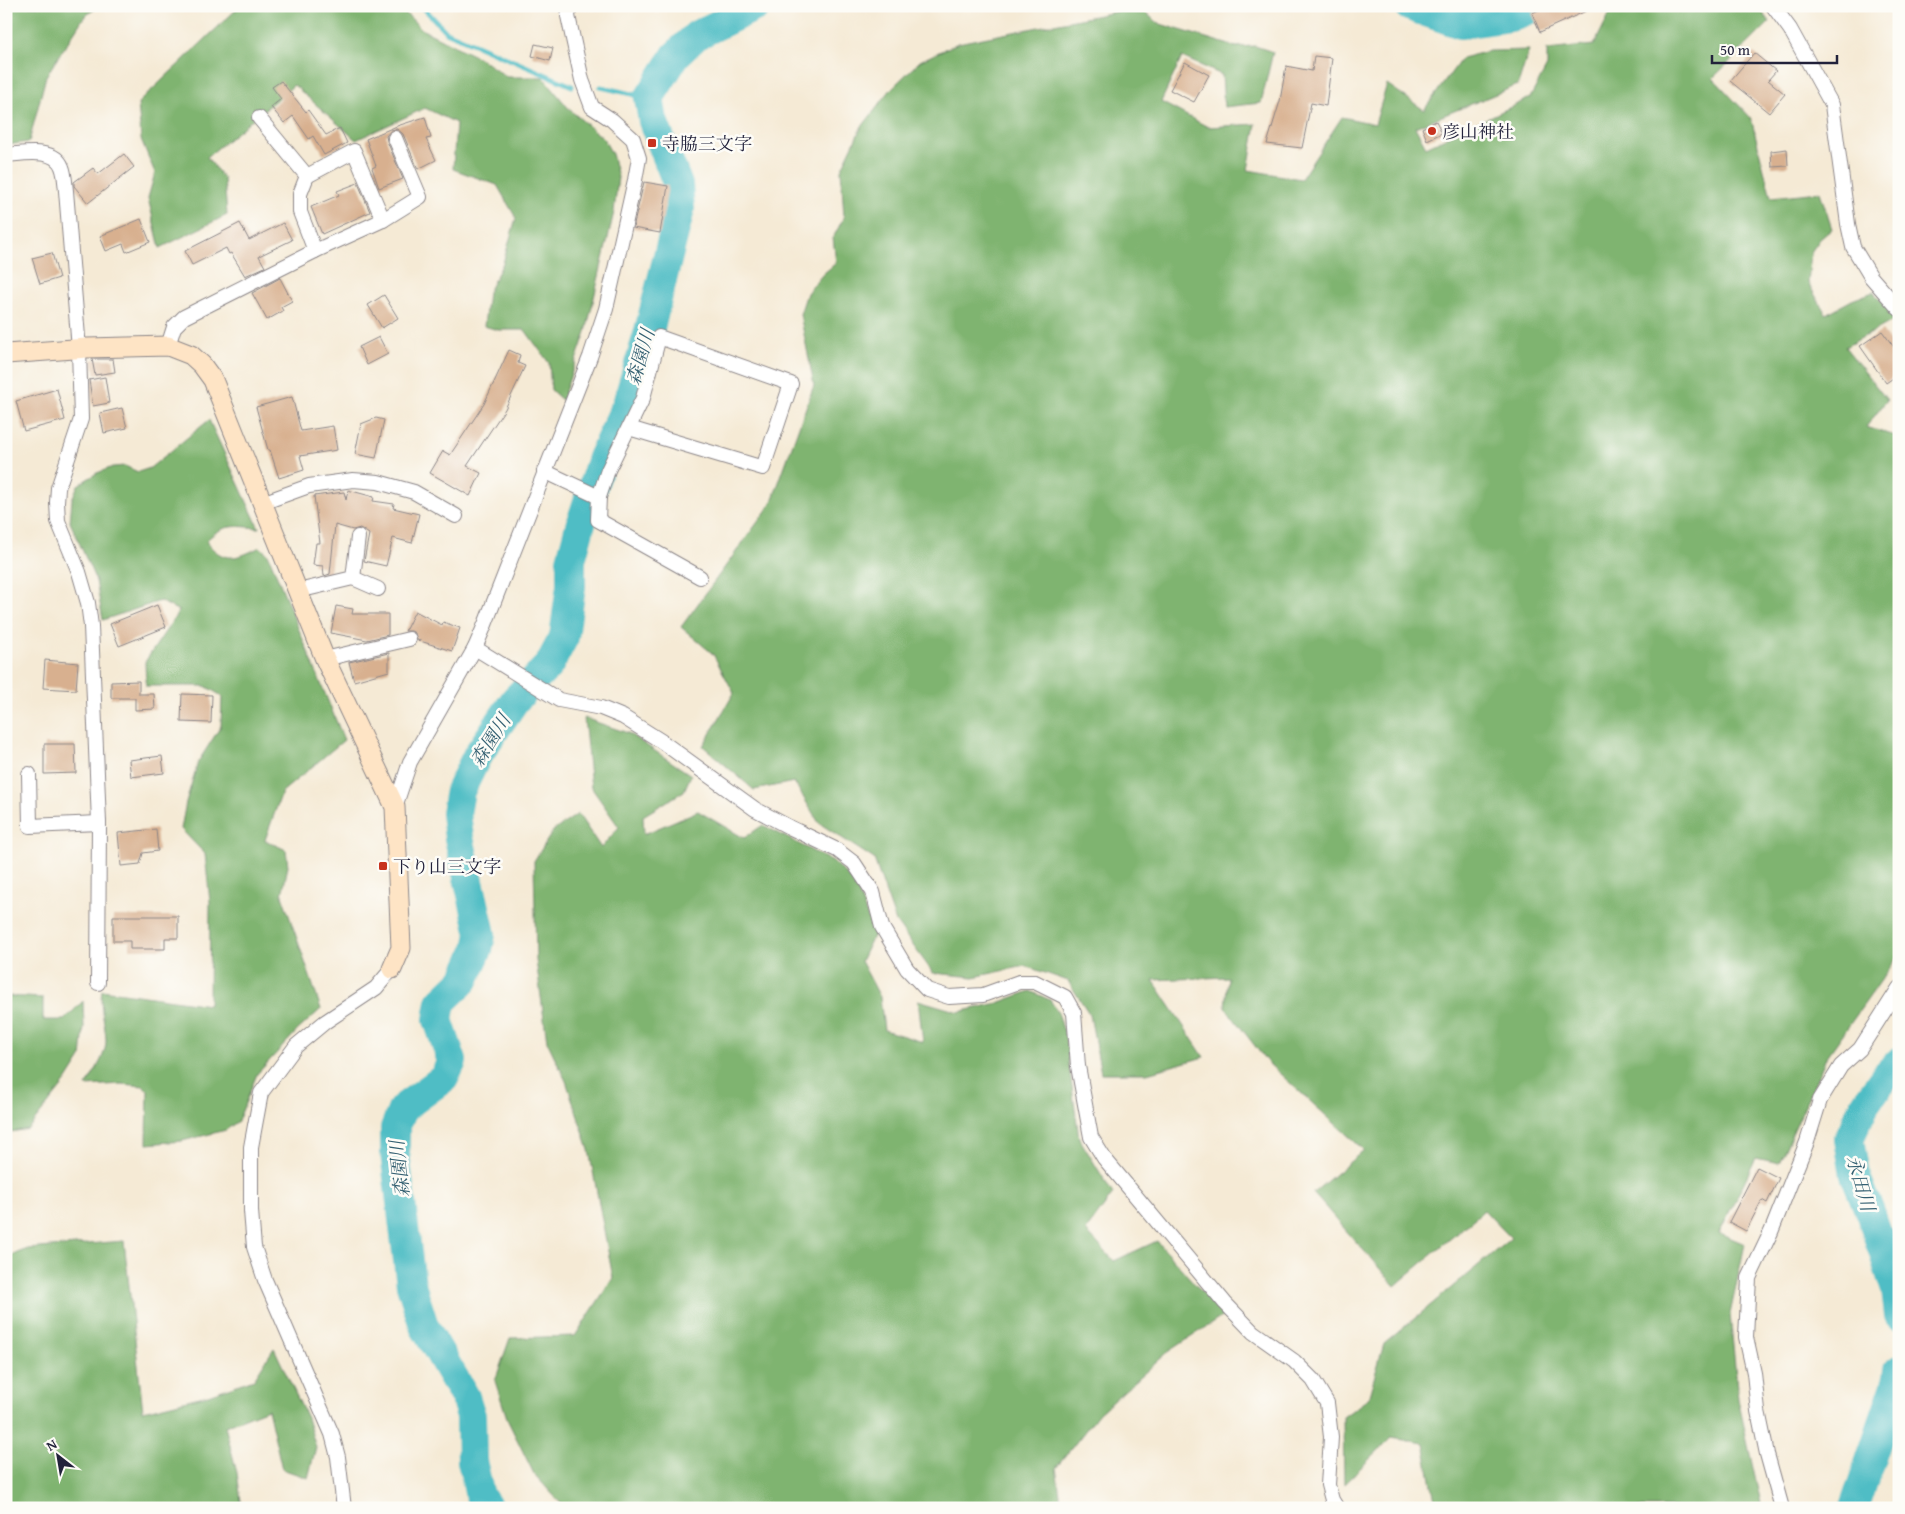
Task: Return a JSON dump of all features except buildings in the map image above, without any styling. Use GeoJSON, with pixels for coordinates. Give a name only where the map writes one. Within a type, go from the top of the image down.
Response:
{"type":"FeatureCollection","features":[{"type":"Feature","properties":{"kind":"street"},"geometry":{"type":"LineString","coordinates":[[344,1508],[338,1457],[332,1434],[265,1280],[254,1248],[251,1211],[251,1147],[261,1093],[296,1046],[326,1022],[376,988],[392,969],[401,948],[395,807],[410,762],[475,648],[499,593],[544,471],[590,357],[606,309],[639,158],[633,139],[612,120],[592,106],[582,80],[568,16],[570,6]]}},
{"type":"Feature","properties":{"kind":"street"},"geometry":{"type":"LineString","coordinates":[[1773,6],[1790,29],[1832,104],[1848,224],[1853,247],[1870,277],[1899,309]]}},
{"type":"Feature","properties":{"kind":"street"},"geometry":{"type":"LineString","coordinates":[[260,118],[307,176]]}},
{"type":"Feature","properties":{"kind":"street"},"geometry":{"type":"LineString","coordinates":[[168,346],[174,327],[184,317],[383,220],[420,197],[395,138]]}},
{"type":"Feature","properties":{"kind":"street"},"geometry":{"type":"LineString","coordinates":[[315,252],[300,212],[300,194],[307,176],[354,151],[383,220]]}},
{"type":"Feature","properties":{"kind":"street"},"geometry":{"type":"LineString","coordinates":[[6,155],[32,153],[48,155],[56,159],[62,166],[66,191],[80,349],[81,419],[58,488],[57,502],[58,521],[79,572],[88,603],[90,618],[100,824],[98,983]]}},
{"type":"Feature","properties":{"kind":"street"},"geometry":{"type":"LineString","coordinates":[[629,428],[763,468],[791,384],[659,337],[643,398],[608,470],[599,497],[598,520],[700,577]]}},
{"type":"Feature","properties":{"kind":"street"},"geometry":{"type":"LineString","coordinates":[[6,354],[168,346],[191,355],[202,365],[213,380],[325,660],[395,807]]}},
{"type":"Feature","properties":{"kind":"street"},"geometry":{"type":"LineString","coordinates":[[544,471],[599,497]]}},
{"type":"Feature","properties":{"kind":"street"},"geometry":{"type":"LineString","coordinates":[[262,503],[309,486],[353,480],[378,482],[414,492],[456,516]]}},
{"type":"Feature","properties":{"kind":"street"},"geometry":{"type":"LineString","coordinates":[[353,578],[358,537]]}},
{"type":"Feature","properties":{"kind":"street"},"geometry":{"type":"LineString","coordinates":[[298,591],[353,578],[378,589]]}},
{"type":"Feature","properties":{"kind":"street"},"geometry":{"type":"LineString","coordinates":[[325,660],[409,639]]}},
{"type":"Feature","properties":{"kind":"street"},"geometry":{"type":"LineString","coordinates":[[475,648],[559,700],[601,708],[623,717],[661,741],[755,809],[837,850],[854,863],[873,892],[882,927],[907,969],[927,990],[949,997],[983,995],[1019,982],[1035,982],[1065,997],[1074,1013],[1078,1066],[1092,1136],[1110,1165],[1224,1303],[1253,1332],[1294,1361],[1313,1380],[1327,1403],[1331,1437],[1328,1485],[1332,1500],[1337,1508]]}},
{"type":"Feature","properties":{"kind":"street"},"geometry":{"type":"LineString","coordinates":[[29,774],[30,826],[100,824]]}},
{"type":"Feature","properties":{"kind":"street"},"geometry":{"type":"LineString","coordinates":[[1782,1508],[1760,1420],[1754,1374],[1746,1337],[1749,1278],[1807,1142],[1820,1100],[1841,1066],[1860,1048],[1899,988]]}},
{"type":"Feature","properties":{"kind":"green space"},"geometry":{"type":"Polygon","coordinates":[[[6,6],[99,6],[84,17],[46,76],[29,142],[6,145],[6,6]]]}},
{"type":"Feature","properties":{"kind":"green space"},"geometry":{"type":"Polygon","coordinates":[[[240,6],[398,6],[423,30],[481,59],[507,77],[543,77],[570,110],[603,138],[612,154],[618,177],[614,212],[586,332],[562,400],[551,390],[549,363],[525,330],[498,330],[484,326],[488,292],[503,263],[516,218],[497,185],[453,169],[456,123],[425,108],[356,140],[294,85],[207,157],[224,179],[227,215],[160,248],[148,198],[155,173],[141,139],[138,103],[240,6]]]}},
{"type":"Feature","properties":{"kind":"green space"},"geometry":{"type":"Polygon","coordinates":[[[1617,6],[1757,6],[1770,22],[1713,78],[1751,118],[1771,197],[1820,192],[1832,229],[1820,239],[1811,252],[1808,283],[1826,314],[1852,300],[1873,292],[1898,318],[1845,347],[1887,400],[1866,427],[1899,437],[1899,955],[1826,1058],[1779,1163],[1756,1158],[1719,1233],[1745,1244],[1730,1314],[1738,1399],[1762,1508],[1492,1508],[1489,1504],[1436,1506],[1424,1443],[1391,1438],[1344,1484],[1343,1417],[1368,1399],[1384,1344],[1511,1238],[1484,1210],[1395,1286],[1313,1193],[1364,1150],[1268,1063],[1225,1007],[1228,977],[1153,980],[1204,1057],[1147,1073],[1101,1073],[1090,1015],[1068,981],[1025,966],[974,977],[933,973],[896,922],[874,859],[819,823],[794,782],[754,790],[703,746],[734,693],[713,654],[681,627],[771,504],[814,385],[800,314],[807,293],[823,274],[836,263],[833,238],[844,217],[841,170],[861,128],[892,88],[920,61],[958,43],[1140,7],[1157,23],[1236,47],[1255,46],[1273,52],[1261,103],[1224,107],[1222,75],[1182,57],[1161,102],[1208,127],[1256,124],[1248,170],[1301,179],[1342,117],[1375,124],[1387,84],[1424,110],[1462,58],[1489,51],[1529,50],[1518,85],[1415,127],[1426,147],[1530,98],[1547,66],[1547,50],[1594,45],[1612,9],[1617,6]]]}},
{"type":"Feature","properties":{"kind":"green space"},"geometry":{"type":"Polygon","coordinates":[[[209,420],[259,528],[237,526],[224,528],[206,541],[218,553],[224,556],[237,556],[260,547],[268,554],[344,740],[282,792],[265,840],[286,850],[288,866],[282,895],[321,1009],[298,1030],[257,1074],[238,1121],[226,1130],[182,1141],[147,1144],[148,1091],[144,1086],[122,1084],[86,1086],[99,1064],[106,1046],[101,1002],[102,990],[209,1005],[210,902],[205,854],[181,829],[186,802],[198,762],[221,726],[222,696],[205,686],[146,686],[145,662],[179,611],[160,601],[103,620],[96,581],[70,522],[72,499],[78,485],[97,473],[113,467],[125,466],[138,472],[150,468],[209,420]]]}},
{"type":"Feature","properties":{"kind":"green space"},"geometry":{"type":"Polygon","coordinates":[[[584,718],[628,733],[691,775],[684,791],[643,816],[644,834],[698,811],[744,838],[763,825],[833,862],[855,883],[874,934],[861,961],[880,997],[884,1030],[923,1042],[918,1000],[959,1012],[998,1003],[1030,991],[1050,1000],[1058,1012],[1065,1036],[1079,1138],[1113,1194],[1086,1231],[1114,1261],[1157,1241],[1223,1316],[1167,1353],[1099,1413],[1056,1468],[1062,1508],[565,1508],[534,1474],[508,1421],[495,1381],[510,1338],[575,1336],[613,1278],[589,1150],[566,1081],[547,1041],[536,960],[534,861],[553,831],[578,814],[601,848],[619,827],[591,787],[584,718]]]}},
{"type":"Feature","properties":{"kind":"green space"},"geometry":{"type":"Polygon","coordinates":[[[6,996],[43,998],[43,1020],[64,1020],[83,1001],[84,1027],[81,1058],[67,1080],[28,1129],[6,1133],[6,996]]]}},
{"type":"Feature","properties":{"kind":"green space"},"geometry":{"type":"Polygon","coordinates":[[[124,1241],[143,1411],[208,1395],[254,1379],[274,1348],[307,1418],[316,1447],[308,1478],[282,1469],[268,1409],[225,1426],[237,1473],[242,1508],[6,1508],[6,1257],[28,1249],[124,1241]]]}},
{"type":"Feature","properties":{"kind":"waterway"},"geometry":{"type":"LineString","coordinates":[[422,6],[446,32],[572,86]]}},
{"type":"Feature","properties":{"kind":"waterway","name":"森園川"},"geometry":{"type":"LineString","coordinates":[[488,1508],[480,1496],[472,1461],[471,1416],[465,1397],[424,1326],[411,1285],[395,1153],[395,1128],[403,1108],[444,1078],[452,1061],[438,1020],[441,1002],[464,980],[478,949],[481,934],[459,838],[456,813],[460,791],[477,756],[515,700],[549,665],[564,637],[571,586],[571,560],[580,526],[602,458],[627,404],[648,335],[680,209],[678,185],[653,121],[649,98],[676,55],[697,35],[756,6]]}},
{"type":"Feature","properties":{"kind":"waterway","name":"森園川"},"geometry":{"type":"LineString","coordinates":[[1409,6],[1461,24],[1510,17],[1537,6]]}},
{"type":"Feature","properties":{"kind":"waterway"},"geometry":{"type":"LineString","coordinates":[[601,87],[649,98]]}},
{"type":"Feature","properties":{"kind":"waterway","name":"永田川"},"geometry":{"type":"LineString","coordinates":[[1899,1062],[1886,1075],[1864,1106],[1849,1139],[1855,1175],[1871,1215],[1896,1290],[1899,1315]]}},
{"type":"Feature","properties":{"kind":"waterway","name":"永田川"},"geometry":{"type":"LineString","coordinates":[[1854,1508],[1898,1379],[1899,1370]]}},
{"type":"Feature","properties":{"kind":"place","name":"彦山神社"},"geometry":{"type":"Point","coordinates":[1432,131]}},
{"type":"Feature","properties":{"kind":"place","name":"寺脇三文字"},"geometry":{"type":"Point","coordinates":[652,143]}},
{"type":"Feature","properties":{"kind":"place","name":"下り山三文字"},"geometry":{"type":"Point","coordinates":[383,866]}}]}
